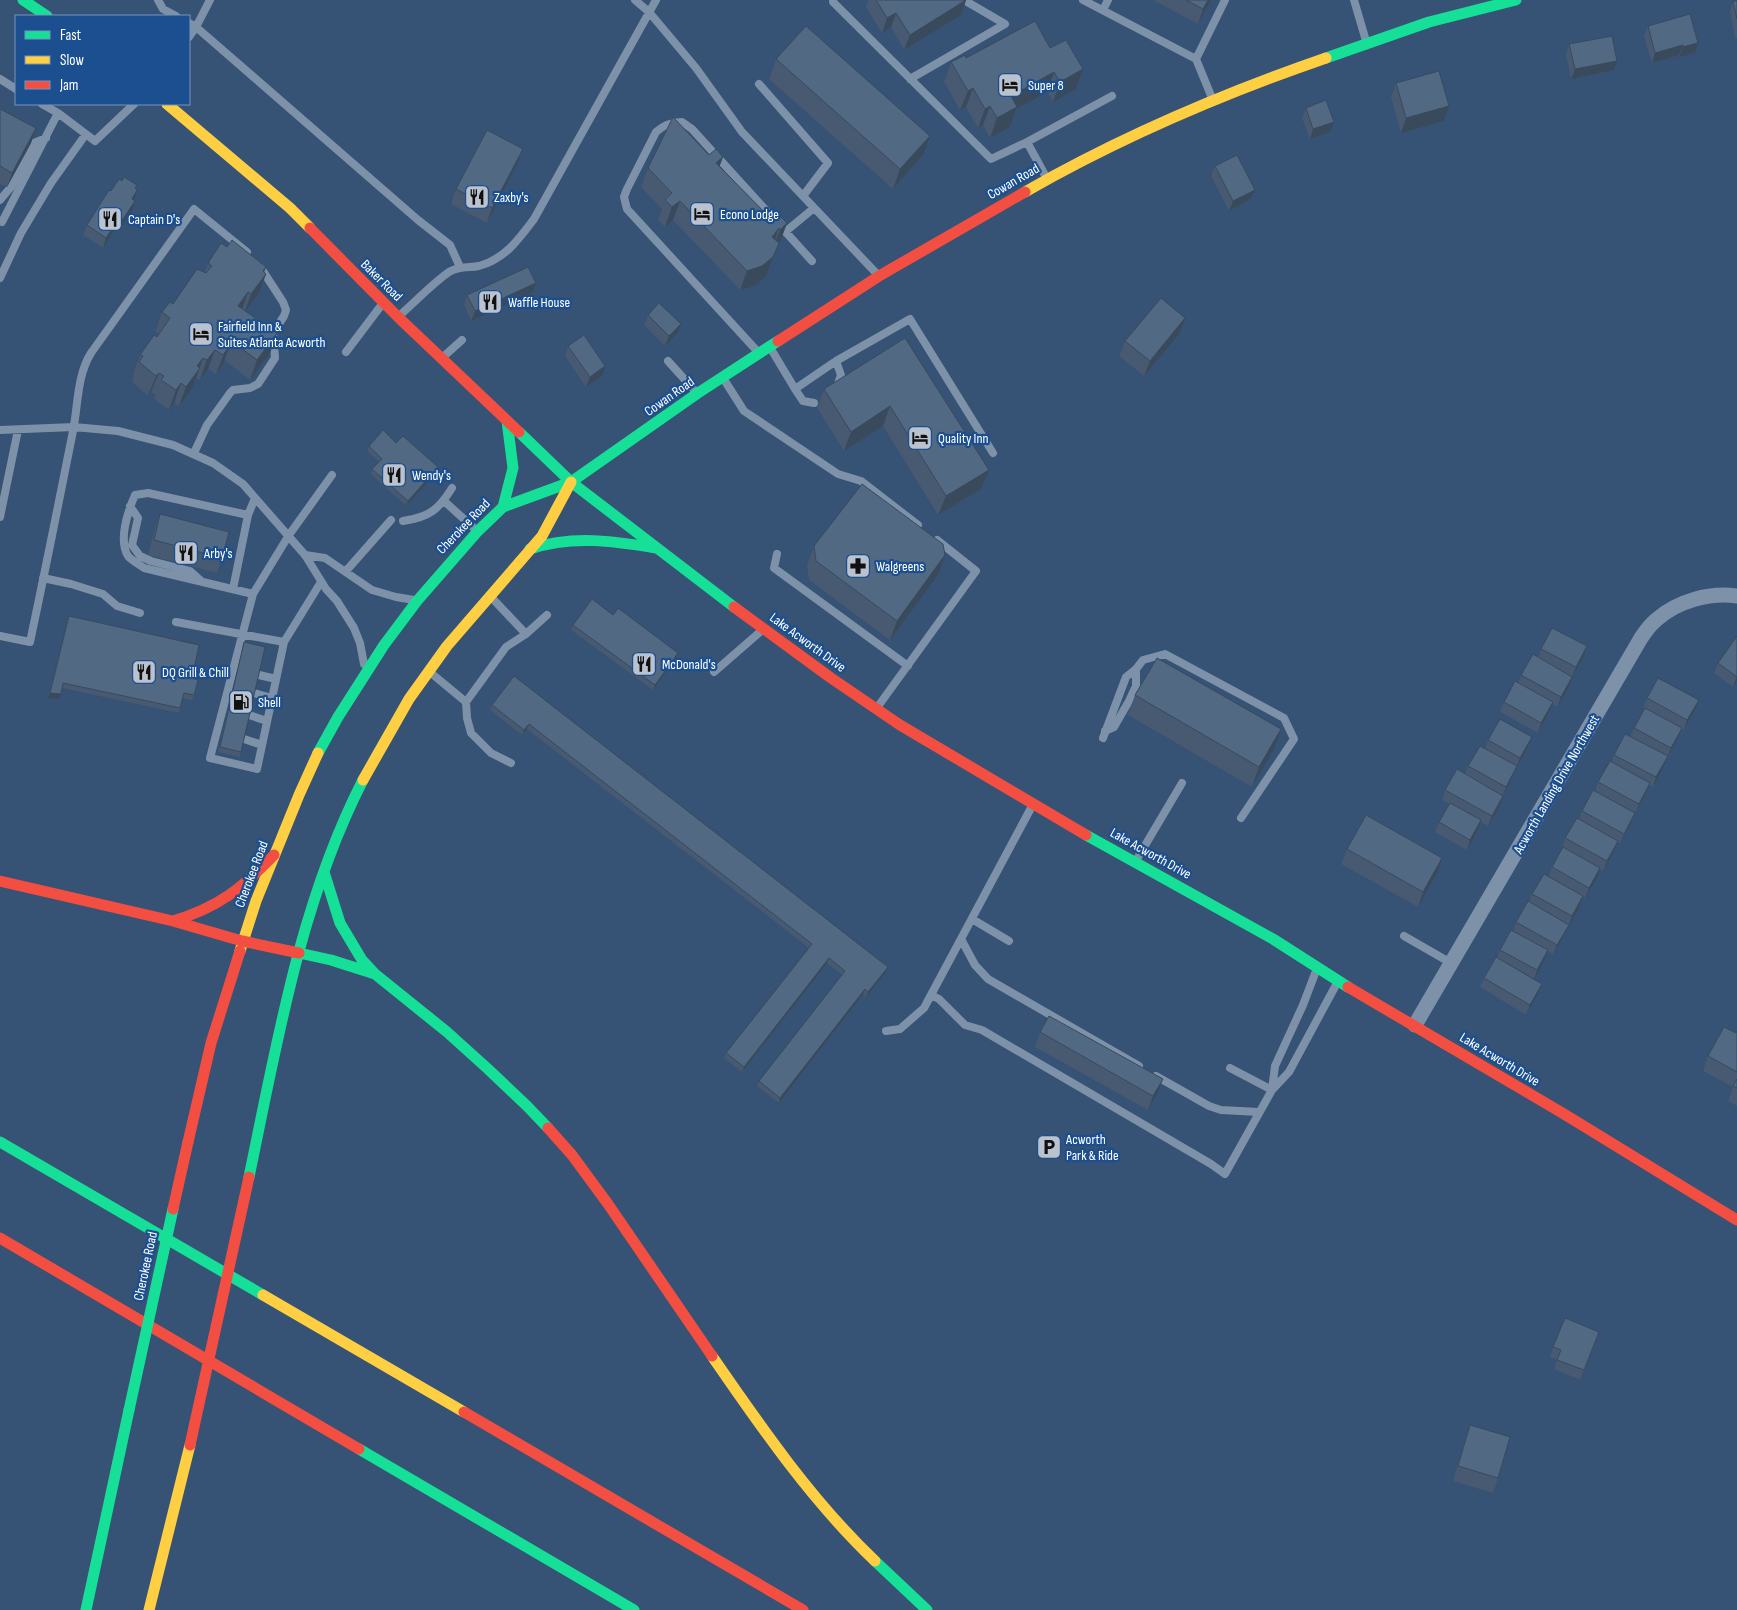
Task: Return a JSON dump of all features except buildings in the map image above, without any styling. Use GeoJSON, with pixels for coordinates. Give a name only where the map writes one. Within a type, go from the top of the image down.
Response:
{"type":"FeatureCollection","features":[{"type":"Feature","properties":{"kind":"main road"},"geometry":{"type":"LineString","coordinates":[[23,0],[45,15]]}},
{"type":"Feature","properties":{"kind":"main road","name":"Cowan Road"},"geometry":{"type":"LineString","coordinates":[[571,482],[698,393],[879,276],[1074,164],[1213,100],[1260,81],[1429,22],[1515,0]]}},
{"type":"Feature","properties":{"kind":"main road","name":"Baker Road"},"geometry":{"type":"LineString","coordinates":[[168,105],[290,208],[383,303],[571,482]]}},
{"type":"Feature","properties":{"kind":"main road"},"geometry":{"type":"LineString","coordinates":[[503,507],[510,486],[513,468],[507,421]]}},
{"type":"Feature","properties":{"kind":"main road"},"geometry":{"type":"LineString","coordinates":[[149,1610],[190,1445],[276,1048],[299,953],[324,872],[358,790],[393,725],[428,671],[489,595],[542,536],[571,482]]}},
{"type":"Feature","properties":{"kind":"main road","name":"Cherokee Road"},"geometry":{"type":"LineString","coordinates":[[86,1610],[211,1043],[242,942],[274,855],[317,756],[338,717],[364,674],[416,601],[478,531],[503,507],[571,482]]}},
{"type":"Feature","properties":{"kind":"main road","name":"Lake Acworth Drive"},"geometry":{"type":"LineString","coordinates":[[571,482],[763,629],[900,725],[1033,804],[1273,940],[1338,981],[1415,1025],[1737,1220]]}},
{"type":"Feature","properties":{"kind":"main road"},"geometry":{"type":"LineString","coordinates":[[530,549],[557,541],[593,540],[658,548]]}},
{"type":"Feature","properties":{"kind":"main road"},"geometry":{"type":"LineString","coordinates":[[173,921],[194,915],[223,902],[238,892],[274,855]]}},
{"type":"Feature","properties":{"kind":"main road"},"geometry":{"type":"LineString","coordinates":[[324,872],[340,923],[362,960],[375,974],[488,1068],[527,1106],[572,1155],[760,1425],[814,1495],[872,1558],[927,1610]]}},
{"type":"Feature","properties":{"kind":"main road"},"geometry":{"type":"LineString","coordinates":[[0,881],[173,921],[242,942],[331,960],[375,974]]}},
{"type":"Feature","properties":{"kind":"main road"},"geometry":{"type":"LineString","coordinates":[[0,1142],[803,1610]]}},
{"type":"Feature","properties":{"kind":"main road"},"geometry":{"type":"LineString","coordinates":[[0,1238],[634,1610]]}},
{"type":"Feature","properties":{"kind":"street","name":"Acworth Landing Drive Northwest"},"geometry":{"type":"LineString","coordinates":[[1415,1025],[1641,638],[1656,620],[1689,601],[1723,594],[1737,596]]}},
{"type":"Feature","properties":{"kind":"lane"},"geometry":{"type":"LineString","coordinates":[[158,0],[163,9],[174,15]]}},
{"type":"Feature","properties":{"kind":"lane"},"geometry":{"type":"LineString","coordinates":[[210,0],[192,25],[418,220],[450,245],[460,268]]}},
{"type":"Feature","properties":{"kind":"lane"},"geometry":{"type":"LineString","coordinates":[[635,0],[649,12],[696,68],[742,132],[879,276]]}},
{"type":"Feature","properties":{"kind":"lane"},"geometry":{"type":"LineString","coordinates":[[398,317],[450,272],[460,268],[479,266],[500,257],[517,242],[534,219],[656,0]]}},
{"type":"Feature","properties":{"kind":"lane"},"geometry":{"type":"LineString","coordinates":[[833,0],[991,158],[1027,142],[1112,96]]}},
{"type":"Feature","properties":{"kind":"lane"},"geometry":{"type":"LineString","coordinates":[[910,79],[1005,24],[964,0]]}},
{"type":"Feature","properties":{"kind":"lane"},"geometry":{"type":"LineString","coordinates":[[1083,0],[1196,59],[1213,100]]}},
{"type":"Feature","properties":{"kind":"lane"},"geometry":{"type":"LineString","coordinates":[[1103,10],[1108,0]]}},
{"type":"Feature","properties":{"kind":"lane"},"geometry":{"type":"LineString","coordinates":[[1196,59],[1225,0]]}},
{"type":"Feature","properties":{"kind":"lane"},"geometry":{"type":"LineString","coordinates":[[1354,0],[1366,43]]}},
{"type":"Feature","properties":{"kind":"lane"},"geometry":{"type":"LineString","coordinates":[[0,79],[15,88]]}},
{"type":"Feature","properties":{"kind":"lane"},"geometry":{"type":"LineString","coordinates":[[759,84],[828,163],[803,196]]}},
{"type":"Feature","properties":{"kind":"lane"},"geometry":{"type":"LineString","coordinates":[[44,105],[58,113],[95,141],[133,105]]}},
{"type":"Feature","properties":{"kind":"lane"},"geometry":{"type":"LineString","coordinates":[[0,221],[2,222],[58,113]]}},
{"type":"Feature","properties":{"kind":"lane"},"geometry":{"type":"LineString","coordinates":[[759,354],[627,209],[624,197],[656,132],[663,126],[673,122],[682,122],[692,129],[812,261]]}},
{"type":"Feature","properties":{"kind":"lane"},"geometry":{"type":"LineString","coordinates":[[0,278],[21,234],[51,184],[86,134]]}},
{"type":"Feature","properties":{"kind":"lane"},"geometry":{"type":"LineString","coordinates":[[0,200],[11,187],[34,143],[46,138]]}},
{"type":"Feature","properties":{"kind":"lane"},"geometry":{"type":"LineString","coordinates":[[1027,142],[1047,179]]}},
{"type":"Feature","properties":{"kind":"lane"},"geometry":{"type":"LineString","coordinates":[[0,636],[30,642],[74,427],[82,376],[87,359],[194,208],[254,259],[283,302],[286,310],[273,333],[275,358],[272,364],[258,384],[250,388],[233,390],[230,393],[207,425],[194,453]]}},
{"type":"Feature","properties":{"kind":"lane"},"geometry":{"type":"LineString","coordinates":[[785,232],[814,208]]}},
{"type":"Feature","properties":{"kind":"lane"},"geometry":{"type":"LineString","coordinates":[[346,352],[383,303]]}},
{"type":"Feature","properties":{"kind":"lane"},"geometry":{"type":"LineString","coordinates":[[795,389],[836,361],[910,319],[993,453]]}},
{"type":"Feature","properties":{"kind":"lane"},"geometry":{"type":"LineString","coordinates":[[441,358],[462,340]]}},
{"type":"Feature","properties":{"kind":"lane"},"geometry":{"type":"LineString","coordinates":[[770,347],[803,401],[814,403]]}},
{"type":"Feature","properties":{"kind":"lane"},"geometry":{"type":"LineString","coordinates":[[668,360],[698,393]]}},
{"type":"Feature","properties":{"kind":"lane"},"geometry":{"type":"LineString","coordinates":[[836,361],[841,375],[836,389]]}},
{"type":"Feature","properties":{"kind":"lane"},"geometry":{"type":"LineString","coordinates":[[722,378],[744,411],[838,474],[861,481],[922,529]]}},
{"type":"Feature","properties":{"kind":"lane"},"geometry":{"type":"LineString","coordinates":[[0,430],[74,427],[118,431],[151,438],[194,453],[213,463],[243,484],[305,555],[321,582],[337,601],[354,628],[360,643],[364,674]]}},
{"type":"Feature","properties":{"kind":"lane"},"geometry":{"type":"LineString","coordinates":[[0,516],[18,430]]}},
{"type":"Feature","properties":{"kind":"lane"},"geometry":{"type":"LineString","coordinates":[[321,582],[284,642],[258,769],[210,758],[220,732],[253,594],[289,535],[332,476]]}},
{"type":"Feature","properties":{"kind":"lane"},"geometry":{"type":"LineString","coordinates":[[403,521],[432,513],[444,501],[452,488]]}},
{"type":"Feature","properties":{"kind":"lane"},"geometry":{"type":"LineString","coordinates":[[248,515],[148,493],[135,495],[130,506],[123,544],[129,557],[144,568],[253,594]]}},
{"type":"Feature","properties":{"kind":"lane"},"geometry":{"type":"LineString","coordinates":[[233,589],[248,515],[255,498]]}},
{"type":"Feature","properties":{"kind":"lane"},"geometry":{"type":"LineString","coordinates":[[444,501],[478,531]]}},
{"type":"Feature","properties":{"kind":"lane"},"geometry":{"type":"LineString","coordinates":[[346,571],[391,520]]}},
{"type":"Feature","properties":{"kind":"lane"},"geometry":{"type":"LineString","coordinates":[[876,709],[976,571],[930,535]]}},
{"type":"Feature","properties":{"kind":"lane"},"geometry":{"type":"LineString","coordinates":[[777,554],[774,568],[908,666]]}},
{"type":"Feature","properties":{"kind":"lane"},"geometry":{"type":"LineString","coordinates":[[305,555],[324,558],[372,590],[416,601]]}},
{"type":"Feature","properties":{"kind":"lane"},"geometry":{"type":"LineString","coordinates":[[43,578],[104,594],[117,606],[140,613]]}},
{"type":"Feature","properties":{"kind":"lane"},"geometry":{"type":"LineString","coordinates":[[489,595],[526,634]]}},
{"type":"Feature","properties":{"kind":"lane"},"geometry":{"type":"LineString","coordinates":[[511,763],[491,753],[471,733],[467,718],[466,702],[506,647],[526,634],[547,615]]}},
{"type":"Feature","properties":{"kind":"lane"},"geometry":{"type":"LineString","coordinates":[[176,622],[284,642]]}},
{"type":"Feature","properties":{"kind":"lane"},"geometry":{"type":"LineString","coordinates":[[714,672],[725,660],[763,629]]}},
{"type":"Feature","properties":{"kind":"lane"},"geometry":{"type":"LineString","coordinates":[[1136,669],[1136,686],[1130,701],[1114,727],[1104,735],[1126,677],[1143,660],[1165,654],[1284,718],[1294,739],[1241,818]]}},
{"type":"Feature","properties":{"kind":"lane"},"geometry":{"type":"LineString","coordinates":[[428,671],[466,702]]}},
{"type":"Feature","properties":{"kind":"lane"},"geometry":{"type":"LineString","coordinates":[[259,674],[276,679]]}},
{"type":"Feature","properties":{"kind":"lane"},"geometry":{"type":"LineString","coordinates":[[254,693],[272,698]]}},
{"type":"Feature","properties":{"kind":"lane"},"geometry":{"type":"LineString","coordinates":[[249,715],[267,721]]}},
{"type":"Feature","properties":{"kind":"lane"},"geometry":{"type":"LineString","coordinates":[[244,739],[262,745]]}},
{"type":"Feature","properties":{"kind":"lane"},"geometry":{"type":"LineString","coordinates":[[1136,862],[1182,783]]}},
{"type":"Feature","properties":{"kind":"lane"},"geometry":{"type":"LineString","coordinates":[[886,1032],[900,1029],[924,1008],[1033,804]]}},
{"type":"Feature","properties":{"kind":"lane"},"geometry":{"type":"LineString","coordinates":[[972,919],[1009,941]]}},
{"type":"Feature","properties":{"kind":"lane"},"geometry":{"type":"LineString","coordinates":[[1404,936],[1451,963]]}},
{"type":"Feature","properties":{"kind":"lane"},"geometry":{"type":"LineString","coordinates":[[962,939],[975,965],[988,979],[1209,1106],[1221,1110],[1259,1112]]}},
{"type":"Feature","properties":{"kind":"lane"},"geometry":{"type":"LineString","coordinates":[[1272,1090],[1275,1066],[1303,1005],[1317,968]]}},
{"type":"Feature","properties":{"kind":"lane"},"geometry":{"type":"LineString","coordinates":[[931,995],[939,999],[965,1025],[982,1030],[1225,1174],[1272,1090],[1289,1072],[1338,981]]}},
{"type":"Feature","properties":{"kind":"lane"},"geometry":{"type":"LineString","coordinates":[[1230,1068],[1272,1090]]}},
{"type":"Feature","properties":{"kind":"traffic: fast"},"geometry":{"type":"LineString","coordinates":[[23,0],[46,15]]}},
{"type":"Feature","properties":{"kind":"traffic: fast"},"geometry":{"type":"LineString","coordinates":[[1326,58],[1429,22],[1516,0]]}},
{"type":"Feature","properties":{"kind":"traffic: fast"},"geometry":{"type":"LineString","coordinates":[[519,432],[571,482],[698,393],[778,341]]}},
{"type":"Feature","properties":{"kind":"traffic: fast"},"geometry":{"type":"LineString","coordinates":[[503,507],[513,468],[507,421]]}},
{"type":"Feature","properties":{"kind":"traffic: fast"},"geometry":{"type":"LineString","coordinates":[[571,482],[734,607]]}},
{"type":"Feature","properties":{"kind":"traffic: fast"},"geometry":{"type":"LineString","coordinates":[[318,753],[338,717],[384,645],[417,601],[478,531],[503,507],[571,482]]}},
{"type":"Feature","properties":{"kind":"traffic: fast"},"geometry":{"type":"LineString","coordinates":[[530,549],[561,542],[577,541],[624,543],[656,548]]}},
{"type":"Feature","properties":{"kind":"traffic: fast"},"geometry":{"type":"LineString","coordinates":[[249,1177],[281,1025],[307,924],[341,827],[363,780]]}},
{"type":"Feature","properties":{"kind":"traffic: fast"},"geometry":{"type":"LineString","coordinates":[[1086,835],[1273,939],[1348,987]]}},
{"type":"Feature","properties":{"kind":"traffic: fast"},"geometry":{"type":"LineString","coordinates":[[324,872],[340,923],[362,960],[375,974],[447,1032],[488,1069],[548,1128]]}},
{"type":"Feature","properties":{"kind":"traffic: fast"},"geometry":{"type":"LineString","coordinates":[[299,953],[331,960],[375,974]]}},
{"type":"Feature","properties":{"kind":"traffic: fast"},"geometry":{"type":"LineString","coordinates":[[0,1142],[263,1295]]}},
{"type":"Feature","properties":{"kind":"traffic: fast"},"geometry":{"type":"LineString","coordinates":[[129,1410],[173,1209]]}},
{"type":"Feature","properties":{"kind":"traffic: fast"},"geometry":{"type":"LineString","coordinates":[[86,1610],[129,1410]]}},
{"type":"Feature","properties":{"kind":"traffic: fast"},"geometry":{"type":"LineString","coordinates":[[359,1449],[634,1610]]}},
{"type":"Feature","properties":{"kind":"traffic: fast"},"geometry":{"type":"LineString","coordinates":[[875,1561],[927,1610]]}},
{"type":"Feature","properties":{"kind":"traffic: slow"},"geometry":{"type":"LineString","coordinates":[[1025,192],[1098,153],[1172,118],[1249,86],[1326,58]]}},
{"type":"Feature","properties":{"kind":"traffic: slow"},"geometry":{"type":"LineString","coordinates":[[168,105],[290,208],[310,228]]}},
{"type":"Feature","properties":{"kind":"traffic: slow"},"geometry":{"type":"LineString","coordinates":[[363,780],[409,699],[447,646],[542,536],[571,482]]}},
{"type":"Feature","properties":{"kind":"traffic: slow"},"geometry":{"type":"LineString","coordinates":[[240,951],[256,901],[318,753]]}},
{"type":"Feature","properties":{"kind":"traffic: slow"},"geometry":{"type":"LineString","coordinates":[[263,1295],[464,1412]]}},
{"type":"Feature","properties":{"kind":"traffic: slow"},"geometry":{"type":"LineString","coordinates":[[712,1356],[768,1436],[808,1488],[875,1561]]}},
{"type":"Feature","properties":{"kind":"traffic: slow"},"geometry":{"type":"LineString","coordinates":[[149,1610],[190,1445]]}},
{"type":"Feature","properties":{"kind":"traffic: jam"},"geometry":{"type":"LineString","coordinates":[[778,341],[879,276],[1025,192]]}},
{"type":"Feature","properties":{"kind":"traffic: jam"},"geometry":{"type":"LineString","coordinates":[[310,228],[398,317],[519,432]]}},
{"type":"Feature","properties":{"kind":"traffic: jam"},"geometry":{"type":"LineString","coordinates":[[734,607],[831,678],[900,725],[1086,835]]}},
{"type":"Feature","properties":{"kind":"traffic: jam"},"geometry":{"type":"LineString","coordinates":[[173,921],[204,910],[228,896],[251,878],[274,855]]}},
{"type":"Feature","properties":{"kind":"traffic: jam"},"geometry":{"type":"LineString","coordinates":[[0,881],[173,921],[242,941],[299,953]]}},
{"type":"Feature","properties":{"kind":"traffic: jam"},"geometry":{"type":"LineString","coordinates":[[188,1142],[211,1043],[240,951]]}},
{"type":"Feature","properties":{"kind":"traffic: jam"},"geometry":{"type":"LineString","coordinates":[[1348,987],[1564,1114],[1737,1220]]}},
{"type":"Feature","properties":{"kind":"traffic: jam"},"geometry":{"type":"LineString","coordinates":[[548,1128],[572,1155],[608,1204],[712,1356]]}},
{"type":"Feature","properties":{"kind":"traffic: jam"},"geometry":{"type":"LineString","coordinates":[[173,1209],[188,1142]]}},
{"type":"Feature","properties":{"kind":"traffic: jam"},"geometry":{"type":"LineString","coordinates":[[190,1445],[249,1177]]}},
{"type":"Feature","properties":{"kind":"traffic: jam"},"geometry":{"type":"LineString","coordinates":[[0,1238],[359,1449]]}},
{"type":"Feature","properties":{"kind":"traffic: jam"},"geometry":{"type":"LineString","coordinates":[[464,1412],[803,1610]]}},
{"type":"Feature","properties":{"kind":"place","name":"Super 8"},"geometry":{"type":"Point","coordinates":[1010,85]}},
{"type":"Feature","properties":{"kind":"place","name":"Zaxby's"},"geometry":{"type":"Point","coordinates":[477,197]}},
{"type":"Feature","properties":{"kind":"place","name":"Econo Lodge"},"geometry":{"type":"Point","coordinates":[702,214]}},
{"type":"Feature","properties":{"kind":"place","name":"Captain D's"},"geometry":{"type":"Point","coordinates":[110,219]}},
{"type":"Feature","properties":{"kind":"place","name":"Waffle House"},"geometry":{"type":"Point","coordinates":[490,302]}},
{"type":"Feature","properties":{"kind":"place","name":"Fairfield Inn & Suites Atlanta Acworth"},"geometry":{"type":"Point","coordinates":[201,334]}},
{"type":"Feature","properties":{"kind":"place","name":"Quality Inn"},"geometry":{"type":"Point","coordinates":[920,438]}},
{"type":"Feature","properties":{"kind":"place","name":"Wendy's"},"geometry":{"type":"Point","coordinates":[394,475]}},
{"type":"Feature","properties":{"kind":"place","name":"Arby's"},"geometry":{"type":"Point","coordinates":[186,553]}},
{"type":"Feature","properties":{"kind":"place","name":"Walgreens"},"geometry":{"type":"Point","coordinates":[858,566]}},
{"type":"Feature","properties":{"kind":"place","name":"McDonald's"},"geometry":{"type":"Point","coordinates":[644,664]}},
{"type":"Feature","properties":{"kind":"place","name":"DQ Grill & Chill"},"geometry":{"type":"Point","coordinates":[144,672]}},
{"type":"Feature","properties":{"kind":"place","name":"Shell"},"geometry":{"type":"Point","coordinates":[241,702]}},
{"type":"Feature","properties":{"kind":"place","name":"Acworth Park & Ride"},"geometry":{"type":"Point","coordinates":[1049,1147]}}]}
